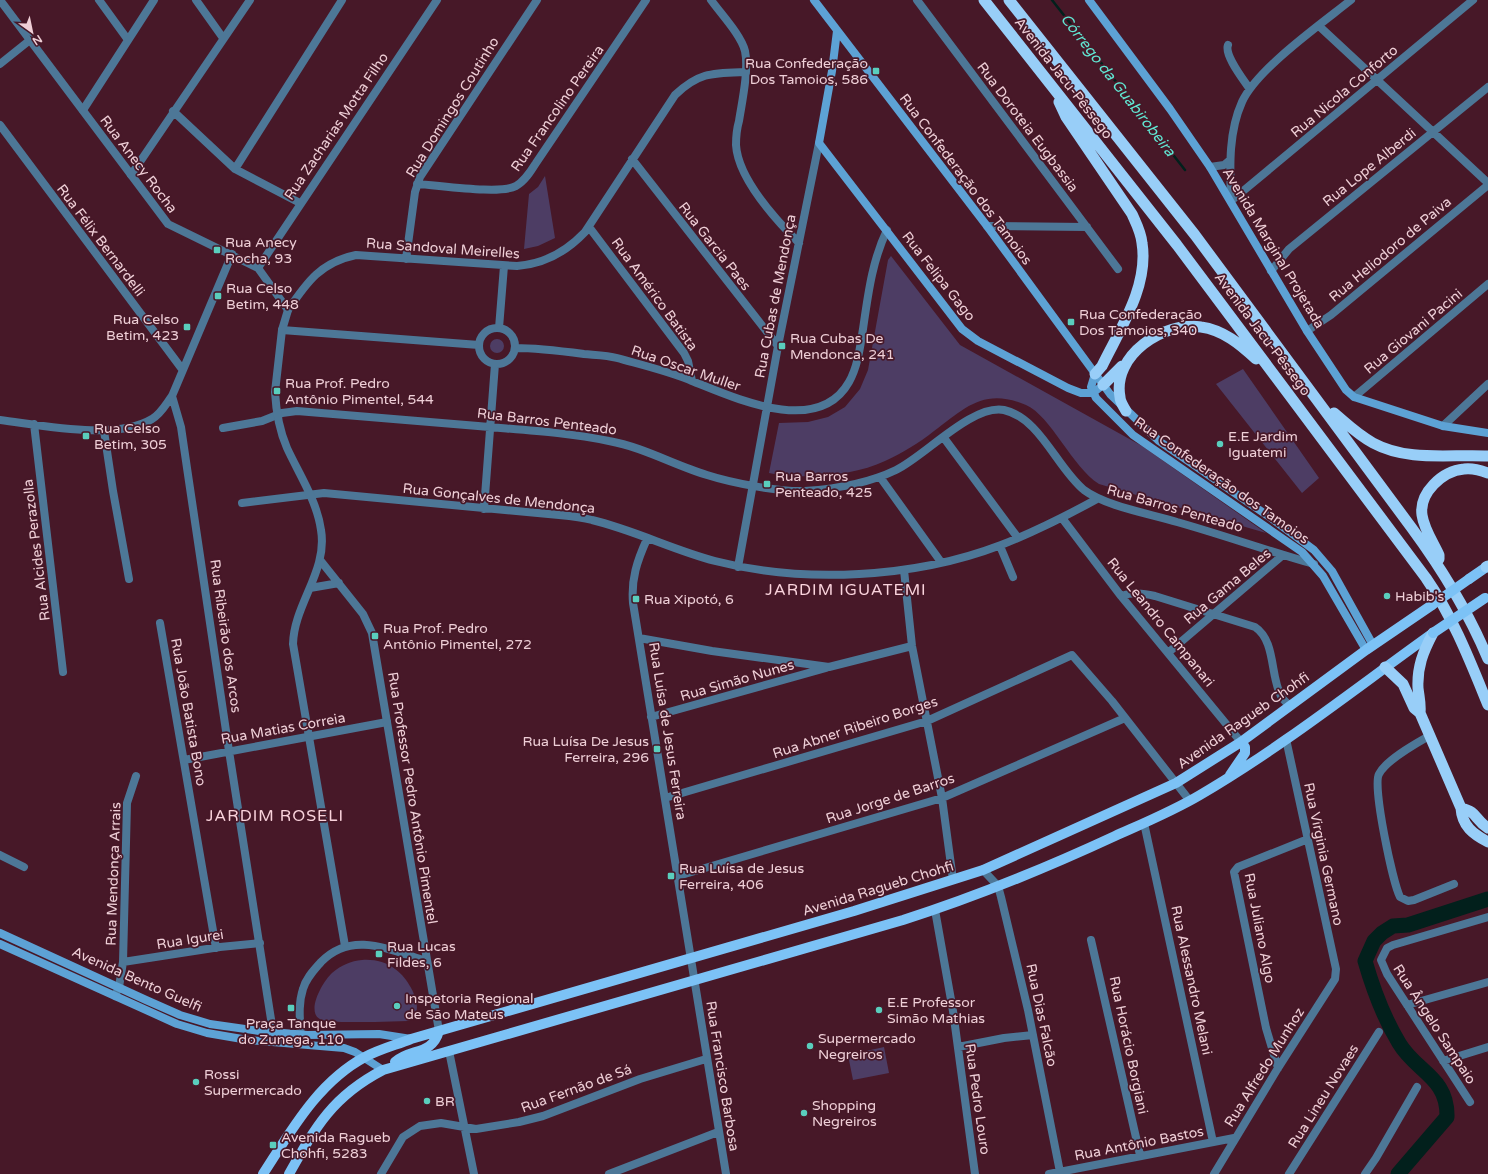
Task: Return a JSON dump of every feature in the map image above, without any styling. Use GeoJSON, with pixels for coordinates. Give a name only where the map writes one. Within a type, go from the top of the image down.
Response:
{"type":"FeatureCollection","features":[{"type":"Feature","properties":{"kind":"highway","name":"Avenida Jacu-Pêssego"},"geometry":{"type":"LineString","coordinates":[[984,0],[1177,245],[1437,595],[1461,639],[1488,705]]}},
{"type":"Feature","properties":{"kind":"highway","name":"Avenida Jacu-Pêssego"},"geometry":{"type":"LineString","coordinates":[[1009,0],[1190,229],[1319,399],[1439,565],[1478,634],[1488,659]]}},
{"type":"Feature","properties":{"kind":"highway"},"geometry":{"type":"LineString","coordinates":[[1051,85],[1066,117],[1132,214],[1143,244],[1140,283],[1134,301],[1102,367],[1095,374]]}},
{"type":"Feature","properties":{"kind":"highway"},"geometry":{"type":"LineString","coordinates":[[1103,385],[1147,341],[1166,330],[1190,325],[1201,326],[1224,334],[1238,342],[1275,376]]}},
{"type":"Feature","properties":{"kind":"highway"},"geometry":{"type":"LineString","coordinates":[[1126,411],[1120,398],[1119,386],[1122,373],[1131,356]]}},
{"type":"Feature","properties":{"kind":"highway"},"geometry":{"type":"LineString","coordinates":[[1319,399],[1357,432],[1373,443],[1390,450],[1410,455],[1488,456]]}},
{"type":"Feature","properties":{"kind":"highway"},"geometry":{"type":"LineString","coordinates":[[1439,565],[1440,555],[1427,531],[1422,515],[1422,501],[1429,489],[1451,473],[1463,469],[1478,470],[1488,473]]}},
{"type":"Feature","properties":{"kind":"highway"},"geometry":{"type":"LineString","coordinates":[[1420,713],[1421,706],[1418,692],[1418,670],[1423,652],[1433,634]]}},
{"type":"Feature","properties":{"kind":"highway"},"geometry":{"type":"LineString","coordinates":[[1478,634],[1488,643]]}},
{"type":"Feature","properties":{"kind":"highway"},"geometry":{"type":"LineString","coordinates":[[1385,667],[1403,684],[1414,708],[1420,713],[1460,808],[1461,818],[1473,833],[1488,842]]}},
{"type":"Feature","properties":{"kind":"highway"},"geometry":{"type":"LineString","coordinates":[[1460,808],[1471,811],[1482,824],[1488,828]]}},
{"type":"Feature","properties":{"kind":"main road","name":"Rua Confederação dos Tamoios"},"geometry":{"type":"LineString","coordinates":[[814,0],[987,226],[1103,385],[1126,411],[1159,441],[1271,518],[1314,550],[1332,571],[1369,648]]}},
{"type":"Feature","properties":{"kind":"main road","name":"Avenida Marginal Projetada"},"geometry":{"type":"LineString","coordinates":[[1089,0],[1170,109],[1210,167],[1307,331],[1346,390],[1354,397]]}},
{"type":"Feature","properties":{"kind":"main road","name":"Rua Cubas de Mendonça"},"geometry":{"type":"LineString","coordinates":[[819,143],[832,71],[837,31]]}},
{"type":"Feature","properties":{"kind":"main road","name":"Rua Felipa Gago"},"geometry":{"type":"LineString","coordinates":[[819,143],[962,329],[978,341],[1068,388],[1081,393],[1093,393]]}},
{"type":"Feature","properties":{"kind":"main road"},"geometry":{"type":"LineString","coordinates":[[1095,374],[1091,387],[1093,393],[1103,385]]}},
{"type":"Feature","properties":{"kind":"main road","name":"Rua Confederação dos Tamoios"},"geometry":{"type":"LineString","coordinates":[[1093,393],[1101,404],[1133,435],[1290,543],[1314,564],[1369,648]]}},
{"type":"Feature","properties":{"kind":"main road"},"geometry":{"type":"LineString","coordinates":[[1354,397],[1443,426],[1488,433]]}},
{"type":"Feature","properties":{"kind":"main road","name":"Avenida Ragueb Chohfi"},"geometry":{"type":"LineString","coordinates":[[263,1174],[306,1108],[338,1076],[364,1058],[411,1039],[854,911],[983,870],[1176,783],[1241,742],[1369,648],[1487,566]]}},
{"type":"Feature","properties":{"kind":"main road"},"geometry":{"type":"LineString","coordinates":[[385,1069],[695,981],[935,910],[1053,864],[1190,801],[1286,739],[1385,667],[1487,597]]}},
{"type":"Feature","properties":{"kind":"main road"},"geometry":{"type":"LineString","coordinates":[[1229,777],[1245,753],[1245,747],[1241,742]]}},
{"type":"Feature","properties":{"kind":"main road","name":"Avenida Bento Guelfi"},"geometry":{"type":"LineString","coordinates":[[0,933],[180,1015],[210,1024],[273,1032],[304,1034],[379,1034],[411,1039]]}},
{"type":"Feature","properties":{"kind":"main road","name":"Avenida Bento Guelfi"},"geometry":{"type":"LineString","coordinates":[[0,944],[177,1024],[207,1033],[248,1040],[344,1048],[385,1069]]}},
{"type":"Feature","properties":{"kind":"main road"},"geometry":{"type":"LineString","coordinates":[[289,1174],[314,1129],[330,1110],[355,1086],[385,1069],[397,1059],[429,1047],[437,1039],[439,1031]]}},
{"type":"Feature","properties":{"kind":"street","name":"Rua Anecy Rocha"},"geometry":{"type":"LineString","coordinates":[[0,0],[168,224],[258,268],[288,310]]}},
{"type":"Feature","properties":{"kind":"street"},"geometry":{"type":"LineString","coordinates":[[99,0],[128,40]]}},
{"type":"Feature","properties":{"kind":"street"},"geometry":{"type":"LineString","coordinates":[[83,110],[154,0]]}},
{"type":"Feature","properties":{"kind":"street"},"geometry":{"type":"LineString","coordinates":[[196,0],[223,38]]}},
{"type":"Feature","properties":{"kind":"street"},"geometry":{"type":"LineString","coordinates":[[131,175],[173,111],[250,0]]}},
{"type":"Feature","properties":{"kind":"street"},"geometry":{"type":"LineString","coordinates":[[235,169],[342,0]]}},
{"type":"Feature","properties":{"kind":"street","name":"Rua Zacharias Motta Filho"},"geometry":{"type":"LineString","coordinates":[[258,268],[437,0]]}},
{"type":"Feature","properties":{"kind":"street","name":"Rua Domingos Coutinho"},"geometry":{"type":"LineString","coordinates":[[406,259],[417,184],[537,0]]}},
{"type":"Feature","properties":{"kind":"street","name":"Rua Francolino Pereira"},"geometry":{"type":"LineString","coordinates":[[417,184],[502,190],[517,186],[526,178],[646,0]]}},
{"type":"Feature","properties":{"kind":"street"},"geometry":{"type":"LineString","coordinates":[[711,0],[740,41],[745,51],[745,72],[736,144],[738,158],[752,186],[785,229],[799,243]]}},
{"type":"Feature","properties":{"kind":"street","name":"Rua Doroteia Eugbassia"},"geometry":{"type":"LineString","coordinates":[[917,0],[1118,270]]}},
{"type":"Feature","properties":{"kind":"street"},"geometry":{"type":"LineString","coordinates":[[1231,202],[1230,160],[1234,124],[1249,88],[1275,62],[1350,0]]}},
{"type":"Feature","properties":{"kind":"street","name":"Rua Nicola Conforto"},"geometry":{"type":"LineString","coordinates":[[1231,202],[1473,0]]}},
{"type":"Feature","properties":{"kind":"street"},"geometry":{"type":"LineString","coordinates":[[1318,26],[1434,131],[1488,184]]}},
{"type":"Feature","properties":{"kind":"street"},"geometry":{"type":"LineString","coordinates":[[0,64],[30,40]]}},
{"type":"Feature","properties":{"kind":"street"},"geometry":{"type":"LineString","coordinates":[[1228,45],[1228,55],[1249,88]]}},
{"type":"Feature","properties":{"kind":"street","name":"Rua Sandoval Meirelles"},"geometry":{"type":"LineString","coordinates":[[288,310],[298,295],[321,269],[341,258],[356,255],[504,266],[532,265],[552,258],[576,241],[589,226],[675,95],[686,84],[696,77],[711,74],[745,72]]}},
{"type":"Feature","properties":{"kind":"street","name":"Rua Lope Alberdi"},"geometry":{"type":"LineString","coordinates":[[1271,271],[1289,249],[1488,87]]}},
{"type":"Feature","properties":{"kind":"street"},"geometry":{"type":"LineString","coordinates":[[173,111],[235,169],[300,203]]}},
{"type":"Feature","properties":{"kind":"street","name":"Rua Félix Bernardelli"},"geometry":{"type":"LineString","coordinates":[[0,125],[182,369]]}},
{"type":"Feature","properties":{"kind":"street","name":"Rua Cubas de Mendonça"},"geometry":{"type":"LineString","coordinates":[[738,566],[778,346],[819,143]]}},
{"type":"Feature","properties":{"kind":"street","name":"Rua Garcia Paes"},"geometry":{"type":"LineString","coordinates":[[632,160],[778,346]]}},
{"type":"Feature","properties":{"kind":"street"},"geometry":{"type":"LineString","coordinates":[[1210,167],[1224,165],[1230,160]]}},
{"type":"Feature","properties":{"kind":"street","name":"Rua Heliodoro de Paiva"},"geometry":{"type":"LineString","coordinates":[[1307,331],[1331,315],[1488,184]]}},
{"type":"Feature","properties":{"kind":"street","name":"Rua Américo Batista"},"geometry":{"type":"LineString","coordinates":[[589,226],[684,353],[688,361],[692,381]]}},
{"type":"Feature","properties":{"kind":"street"},"geometry":{"type":"LineString","coordinates":[[987,226],[1087,227]]}},
{"type":"Feature","properties":{"kind":"street","name":"Rua Oscar Muller"},"geometry":{"type":"LineString","coordinates":[[515,348],[535,348],[615,358],[692,381],[716,392],[767,406],[802,410],[817,407],[838,396],[845,388],[858,357],[873,267],[887,230]]}},
{"type":"Feature","properties":{"kind":"street"},"geometry":{"type":"LineString","coordinates":[[0,420],[104,431],[146,423],[161,412],[172,396],[182,369],[232,254]]}},
{"type":"Feature","properties":{"kind":"street"},"geometry":{"type":"LineString","coordinates":[[499,328],[504,266]]}},
{"type":"Feature","properties":{"kind":"street","name":"Rua Giovani Pacini"},"geometry":{"type":"LineString","coordinates":[[1354,397],[1488,284]]}},
{"type":"Feature","properties":{"kind":"street"},"geometry":{"type":"LineString","coordinates":[[288,310],[282,330],[275,392],[278,414],[286,446],[309,494],[321,530],[320,560],[297,619],[293,644],[345,946]]}},
{"type":"Feature","properties":{"kind":"street"},"geometry":{"type":"LineString","coordinates":[[499,328],[511,335],[515,348],[509,360],[495,364],[483,358],[479,345],[484,334],[491,329],[499,328]]}},
{"type":"Feature","properties":{"kind":"street"},"geometry":{"type":"LineString","coordinates":[[282,330],[479,345]]}},
{"type":"Feature","properties":{"kind":"street"},"geometry":{"type":"LineString","coordinates":[[484,509],[492,427],[495,364]]}},
{"type":"Feature","properties":{"kind":"street"},"geometry":{"type":"LineString","coordinates":[[1443,426],[1488,384]]}},
{"type":"Feature","properties":{"kind":"street","name":"Rua Ribeirão dos Arcos"},"geometry":{"type":"LineString","coordinates":[[172,396],[182,434],[229,751],[273,1032]]}},
{"type":"Feature","properties":{"kind":"street","name":"Rua Barros Penteado"},"geometry":{"type":"LineString","coordinates":[[223,428],[262,421],[278,414],[297,411],[552,432],[624,444],[708,476],[752,485],[803,491],[845,485],[880,477],[897,470],[977,414],[990,409],[1005,410],[1029,423],[1074,480],[1096,499],[1256,545],[1314,564]]}},
{"type":"Feature","properties":{"kind":"street","name":"Rua Alcides Perazolla"},"geometry":{"type":"LineString","coordinates":[[34,424],[63,672]]}},
{"type":"Feature","properties":{"kind":"street"},"geometry":{"type":"LineString","coordinates":[[104,431],[129,579]]}},
{"type":"Feature","properties":{"kind":"street"},"geometry":{"type":"LineString","coordinates":[[944,438],[1018,538]]}},
{"type":"Feature","properties":{"kind":"street"},"geometry":{"type":"LineString","coordinates":[[880,477],[941,562]]}},
{"type":"Feature","properties":{"kind":"street","name":"Rua Gonçalves de Mendonça"},"geometry":{"type":"LineString","coordinates":[[242,503],[324,493],[590,519],[687,553],[738,566],[812,574],[904,570],[941,562],[1000,546],[1062,518],[1096,499]]}},
{"type":"Feature","properties":{"kind":"street","name":"Rua Leandro Campanari"},"geometry":{"type":"LineString","coordinates":[[1062,518],[1121,596],[1169,652],[1241,742]]}},
{"type":"Feature","properties":{"kind":"street"},"geometry":{"type":"LineString","coordinates":[[639,638],[632,582],[637,560],[648,539]]}},
{"type":"Feature","properties":{"kind":"street"},"geometry":{"type":"LineString","coordinates":[[1000,546],[1013,577]]}},
{"type":"Feature","properties":{"kind":"street","name":"Rua Gama Beles"},"geometry":{"type":"LineString","coordinates":[[1169,652],[1283,555]]}},
{"type":"Feature","properties":{"kind":"street","name":"Rua Professor Pedro Antônio Pimentel"},"geometry":{"type":"LineString","coordinates":[[320,560],[363,614],[372,633],[439,1031]]}},
{"type":"Feature","properties":{"kind":"street"},"geometry":{"type":"LineString","coordinates":[[904,570],[912,646],[942,798],[953,880]]}},
{"type":"Feature","properties":{"kind":"street"},"geometry":{"type":"LineString","coordinates":[[310,588],[339,583]]}},
{"type":"Feature","properties":{"kind":"street"},"geometry":{"type":"LineString","coordinates":[[1121,596],[1141,592],[1248,624],[1259,630],[1268,644],[1281,696],[1290,706]]}},
{"type":"Feature","properties":{"kind":"street","name":"Rua João Batista Bono"},"geometry":{"type":"LineString","coordinates":[[160,624],[216,948]]}},
{"type":"Feature","properties":{"kind":"street","name":"Rua Luísa de Jesus Ferreira"},"geometry":{"type":"LineString","coordinates":[[695,981],[639,638],[712,651],[829,667],[912,646]]}},
{"type":"Feature","properties":{"kind":"street","name":"Rua Abner Ribeiro Borges"},"geometry":{"type":"LineString","coordinates":[[666,798],[927,720],[1072,655],[1125,718],[1190,801]]}},
{"type":"Feature","properties":{"kind":"street","name":"Rua Simão Nunes"},"geometry":{"type":"LineString","coordinates":[[651,717],[829,667]]}},
{"type":"Feature","properties":{"kind":"street","name":"Rua Jorge de Barros"},"geometry":{"type":"LineString","coordinates":[[678,876],[942,798],[1125,718]]}},
{"type":"Feature","properties":{"kind":"street","name":"Rua Matias Correia"},"geometry":{"type":"LineString","coordinates":[[184,760],[387,722]]}},
{"type":"Feature","properties":{"kind":"street"},"geometry":{"type":"LineString","coordinates":[[1429,736],[1388,764],[1379,773],[1377,779],[1379,804],[1400,897],[1408,901],[1414,900],[1454,884]]}},
{"type":"Feature","properties":{"kind":"street","name":"Rua Virginia Germano"},"geometry":{"type":"LineString","coordinates":[[1286,739],[1336,974]]}},
{"type":"Feature","properties":{"kind":"street","name":"Rua Mendonça Arrais"},"geometry":{"type":"LineString","coordinates":[[116,996],[123,962],[126,809],[128,798],[136,776]]}},
{"type":"Feature","properties":{"kind":"street","name":"Rua Alessandro Melani"},"geometry":{"type":"LineString","coordinates":[[1144,823],[1213,1142]]}},
{"type":"Feature","properties":{"kind":"street","name":"Rua Juliano Algo"},"geometry":{"type":"LineString","coordinates":[[1278,1068],[1266,1028],[1234,872],[1238,867],[1308,839]]}},
{"type":"Feature","properties":{"kind":"street"},"geometry":{"type":"LineString","coordinates":[[0,855],[24,867]]}},
{"type":"Feature","properties":{"kind":"street","name":"Rua Dias Falcão"},"geometry":{"type":"LineString","coordinates":[[983,870],[998,886],[1016,953],[1060,1172]]}},
{"type":"Feature","properties":{"kind":"street","name":"Rua Pedro Louro"},"geometry":{"type":"LineString","coordinates":[[935,910],[958,1047],[975,1174]]}},
{"type":"Feature","properties":{"kind":"street","name":"Rua Ângelo Sampaio"},"geometry":{"type":"LineString","coordinates":[[1470,1102],[1382,964],[1382,953],[1387,948],[1488,917]]}},
{"type":"Feature","properties":{"kind":"street","name":"Rua Horácio Borgiani"},"geometry":{"type":"LineString","coordinates":[[1091,940],[1140,1155]]}},
{"type":"Feature","properties":{"kind":"street","name":"Rua Igurei"},"geometry":{"type":"LineString","coordinates":[[123,962],[260,943]]}},
{"type":"Feature","properties":{"kind":"street"},"geometry":{"type":"LineString","coordinates":[[301,1044],[304,1034],[300,1023],[300,1008],[303,990],[310,974],[328,955],[345,946],[358,943],[426,961]]}},
{"type":"Feature","properties":{"kind":"street","name":"Rua Alfredo Munhoz"},"geometry":{"type":"LineString","coordinates":[[1214,1174],[1234,1138],[1332,986],[1336,974]]}},
{"type":"Feature","properties":{"kind":"street","name":"Rua Francisco Barbosa"},"geometry":{"type":"LineString","coordinates":[[695,981],[706,1058],[726,1174]]}},
{"type":"Feature","properties":{"kind":"street"},"geometry":{"type":"LineString","coordinates":[[1407,1005],[1488,982]]}},
{"type":"Feature","properties":{"kind":"street","name":"Rua Lineu Novaes"},"geometry":{"type":"LineString","coordinates":[[1289,1174],[1379,1032]]}},
{"type":"Feature","properties":{"kind":"street"},"geometry":{"type":"LineString","coordinates":[[958,1047],[1004,1038],[1033,1035]]}},
{"type":"Feature","properties":{"kind":"street"},"geometry":{"type":"LineString","coordinates":[[1443,1060],[1488,1047]]}},
{"type":"Feature","properties":{"kind":"street"},"geometry":{"type":"LineString","coordinates":[[449,1051],[474,1174]]}},
{"type":"Feature","properties":{"kind":"street","name":"Rua Fernão de Sá"},"geometry":{"type":"LineString","coordinates":[[381,1174],[392,1153],[410,1131],[431,1124],[449,1124],[465,1128],[492,1127],[543,1116],[640,1079],[706,1058]]}},
{"type":"Feature","properties":{"kind":"street"},"geometry":{"type":"LineString","coordinates":[[1365,1174],[1417,1088]]}},
{"type":"Feature","properties":{"kind":"street"},"geometry":{"type":"LineString","coordinates":[[609,1174],[718,1132]]}},
{"type":"Feature","properties":{"kind":"street","name":"Rua Antônio Bastos"},"geometry":{"type":"LineString","coordinates":[[1049,1174],[1073,1172],[1140,1155],[1234,1138]]}},
{"type":"Feature","properties":{"kind":"shaded area"},"geometry":{"type":"Polygon","coordinates":[[[545,176],[555,238],[538,246],[524,249],[529,194],[538,187],[545,176]]]}},
{"type":"Feature","properties":{"kind":"shaded area"},"geometry":{"type":"Polygon","coordinates":[[[891,256],[960,345],[1142,446],[1266,533],[1099,484],[1080,466],[1053,430],[1035,411],[1026,405],[1011,400],[998,398],[987,399],[966,408],[910,448],[872,466],[828,475],[797,476],[769,473],[779,423],[808,422],[828,417],[845,407],[860,389],[868,370],[888,260],[891,256]]]}},
{"type":"Feature","properties":{"kind":"shaded area"},"geometry":{"type":"Polygon","coordinates":[[[494,339],[500,339],[504,343],[504,349],[500,353],[494,353],[490,349],[490,343],[494,339]]]}},
{"type":"Feature","properties":{"kind":"shaded area"},"geometry":{"type":"Polygon","coordinates":[[[1243,369],[1319,478],[1302,493],[1216,384],[1243,369]]]}},
{"type":"Feature","properties":{"kind":"shaded area"},"geometry":{"type":"Polygon","coordinates":[[[371,960],[384,963],[400,973],[410,987],[417,1003],[417,1010],[414,1017],[408,1021],[341,1022],[322,1020],[317,1017],[315,1005],[317,997],[328,977],[335,970],[350,962],[371,960]]]}},
{"type":"Feature","properties":{"kind":"shaded area"},"geometry":{"type":"Polygon","coordinates":[[[884,1047],[889,1073],[853,1080],[848,1055],[884,1047]]]}},
{"type":"Feature","properties":{"kind":"waterway","name":"Córrego da Guabirobeira"},"geometry":{"type":"LineString","coordinates":[[1052,0],[1185,170]]}},
{"type":"Feature","properties":{"kind":"waterway"},"geometry":{"type":"LineString","coordinates":[[1398,1174],[1447,1117],[1446,1104],[1437,1084],[1406,1053],[1388,1024],[1379,1003],[1365,961],[1374,941],[1382,933],[1393,926],[1408,925],[1488,899]]}},
{"type":"Feature","properties":{"kind":"place","name":"Rua Confederação Dos Tamoios, 586"},"geometry":{"type":"Point","coordinates":[876,71]}},
{"type":"Feature","properties":{"kind":"place","name":"Rua Anecy Rocha, 93"},"geometry":{"type":"Point","coordinates":[217,250]}},
{"type":"Feature","properties":{"kind":"place","name":"Rua Celso Betim, 448"},"geometry":{"type":"Point","coordinates":[218,296]}},
{"type":"Feature","properties":{"kind":"place","name":"Rua Confederação Dos Tamoios, 340"},"geometry":{"type":"Point","coordinates":[1071,322]}},
{"type":"Feature","properties":{"kind":"place","name":"Rua Celso Betim, 423"},"geometry":{"type":"Point","coordinates":[187,327]}},
{"type":"Feature","properties":{"kind":"place","name":"Rua Cubas De Mendonca, 241"},"geometry":{"type":"Point","coordinates":[782,346]}},
{"type":"Feature","properties":{"kind":"place","name":"Rua Prof. Pedro Antônio Pimentel, 544"},"geometry":{"type":"Point","coordinates":[277,391]}},
{"type":"Feature","properties":{"kind":"place","name":"Rua Celso Betim, 305"},"geometry":{"type":"Point","coordinates":[86,436]}},
{"type":"Feature","properties":{"kind":"place","name":"E.E Jardim Iguatemi"},"geometry":{"type":"Point","coordinates":[1220,444]}},
{"type":"Feature","properties":{"kind":"place","name":"Rua Barros Penteado, 425"},"geometry":{"type":"Point","coordinates":[767,484]}},
{"type":"Feature","properties":{"kind":"place","name":"Habib's"},"geometry":{"type":"Point","coordinates":[1387,596]}},
{"type":"Feature","properties":{"kind":"place","name":"Rua Xipotó, 6"},"geometry":{"type":"Point","coordinates":[636,599]}},
{"type":"Feature","properties":{"kind":"place","name":"Rua Prof. Pedro Antônio Pimentel, 272"},"geometry":{"type":"Point","coordinates":[375,636]}},
{"type":"Feature","properties":{"kind":"place","name":"Rua Luísa De Jesus Ferreira, 296"},"geometry":{"type":"Point","coordinates":[657,749]}},
{"type":"Feature","properties":{"kind":"place","name":"Rua Luísa de Jesus Ferreira, 406"},"geometry":{"type":"Point","coordinates":[671,876]}},
{"type":"Feature","properties":{"kind":"place","name":"Rua Lucas Fildes, 6"},"geometry":{"type":"Point","coordinates":[379,954]}},
{"type":"Feature","properties":{"kind":"place","name":"Inspetoria Regional de São Mateus"},"geometry":{"type":"Point","coordinates":[397,1006]}},
{"type":"Feature","properties":{"kind":"place","name":"Praça Tanque do Zunega, 110"},"geometry":{"type":"Point","coordinates":[291,1008]}},
{"type":"Feature","properties":{"kind":"place","name":"E.E Professor Simão Mathias"},"geometry":{"type":"Point","coordinates":[879,1010]}},
{"type":"Feature","properties":{"kind":"place","name":"Supermercado Negreiros"},"geometry":{"type":"Point","coordinates":[810,1046]}},
{"type":"Feature","properties":{"kind":"place","name":"Rossi Supermercado"},"geometry":{"type":"Point","coordinates":[196,1082]}},
{"type":"Feature","properties":{"kind":"place","name":"BR"},"geometry":{"type":"Point","coordinates":[427,1101]}},
{"type":"Feature","properties":{"kind":"place","name":"Shopping Negreiros"},"geometry":{"type":"Point","coordinates":[804,1113]}},
{"type":"Feature","properties":{"kind":"place","name":"Avenida Ragueb Chohfi, 5283"},"geometry":{"type":"Point","coordinates":[273,1145]}},
{"type":"Feature","properties":{"kind":"district","name":"JARDIM IGUATEMI"},"geometry":{"type":"Point","coordinates":[846,589]}},
{"type":"Feature","properties":{"kind":"district","name":"JARDIM ROSELI"},"geometry":{"type":"Point","coordinates":[275,815]}}]}
